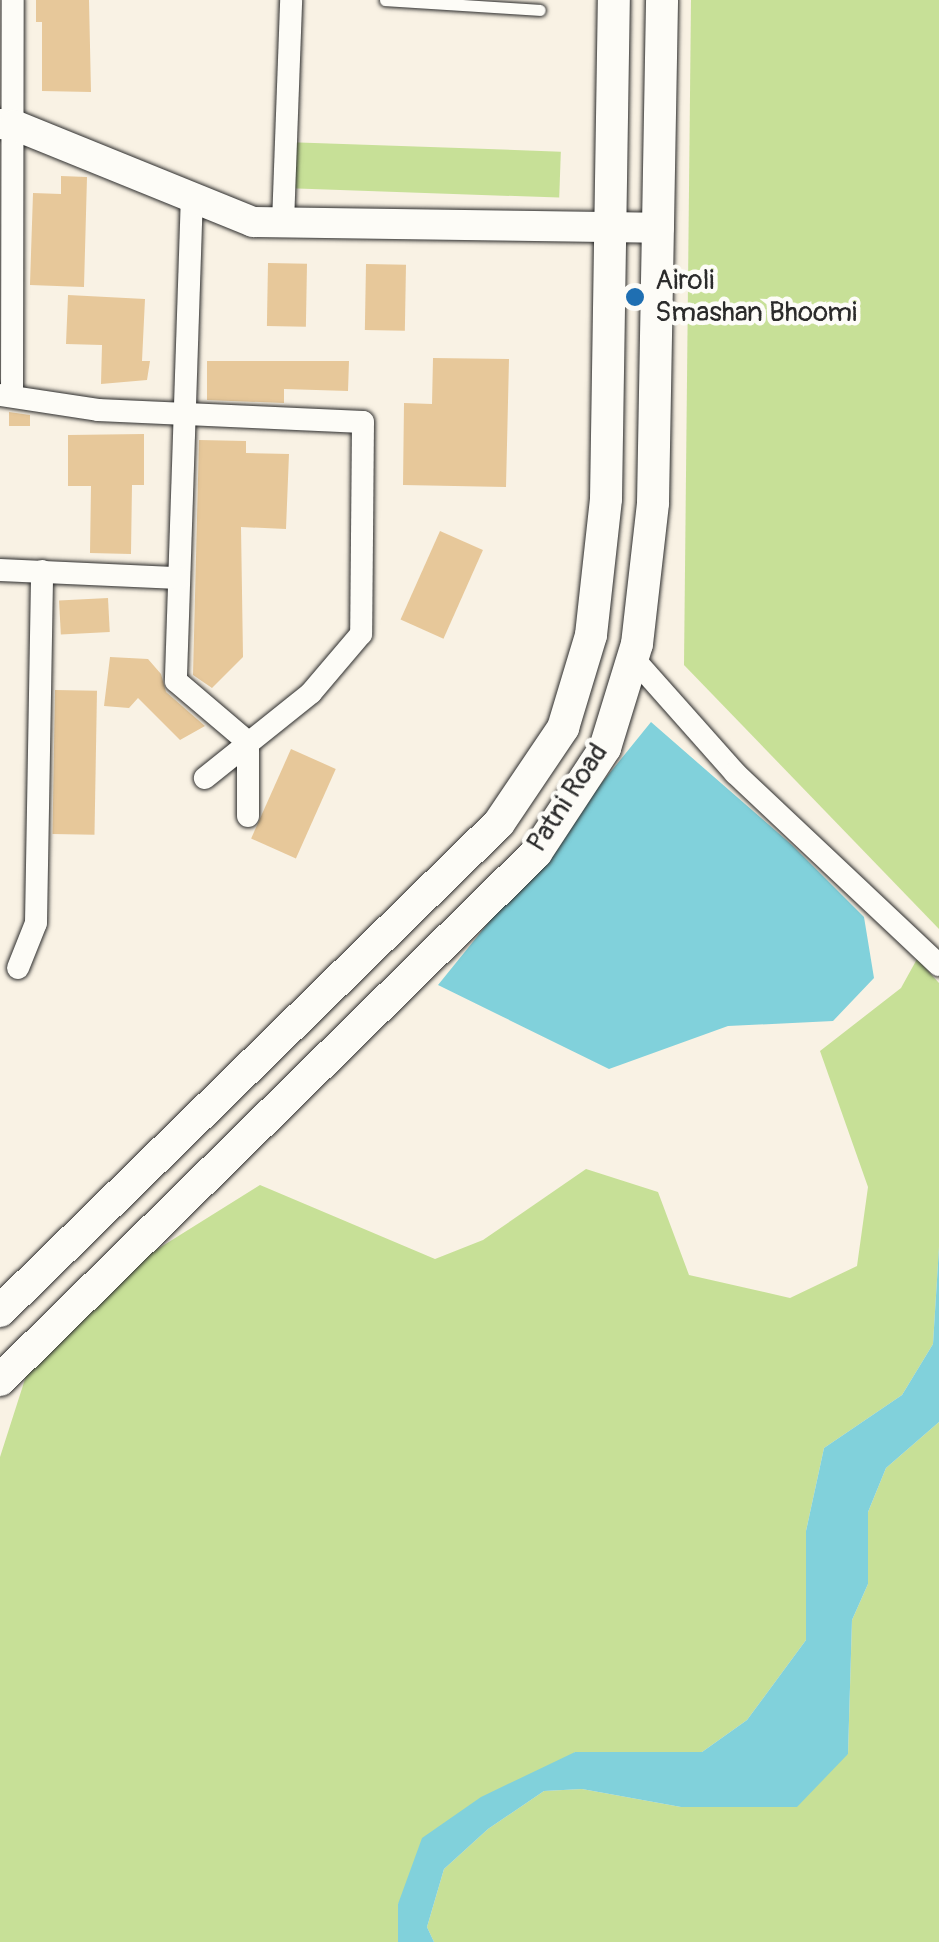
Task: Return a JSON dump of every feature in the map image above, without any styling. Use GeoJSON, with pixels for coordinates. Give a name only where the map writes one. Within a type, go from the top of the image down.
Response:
{"type":"FeatureCollection","features":[{"type":"Feature","properties":{"kind":"main road","name":"Patni Road"},"geometry":{"type":"LineString","coordinates":[[0,1311],[499,823],[562,728],[591,635],[606,500],[614,0]]}},
{"type":"Feature","properties":{"kind":"main road","name":"Patni Road"},"geometry":{"type":"LineString","coordinates":[[0,1380],[536,853],[606,748],[633,658],[652,502],[662,0]]}},
{"type":"Feature","properties":{"kind":"street"},"geometry":{"type":"LineString","coordinates":[[13,0],[7,124],[6,396],[98,410],[363,422],[361,634],[310,693],[205,778]]}},
{"type":"Feature","properties":{"kind":"street"},"geometry":{"type":"LineString","coordinates":[[283,223],[291,0]]}},
{"type":"Feature","properties":{"kind":"street"},"geometry":{"type":"LineString","coordinates":[[7,124],[192,194],[253,222],[659,228]]}},
{"type":"Feature","properties":{"kind":"street"},"geometry":{"type":"LineString","coordinates":[[192,194],[176,681],[248,742],[248,816]]}},
{"type":"Feature","properties":{"kind":"street"},"geometry":{"type":"LineString","coordinates":[[0,570],[178,578]]}},
{"type":"Feature","properties":{"kind":"street"},"geometry":{"type":"LineString","coordinates":[[18,968],[36,923],[42,571]]}},
{"type":"Feature","properties":{"kind":"street"},"geometry":{"type":"LineString","coordinates":[[633,658],[734,773],[939,965]]}},
{"type":"Feature","properties":{"kind":"lane"},"geometry":{"type":"LineString","coordinates":[[385,0],[540,10]]}},
{"type":"Feature","properties":{"kind":"green space"},"geometry":{"type":"Polygon","coordinates":[[[691,0],[939,0],[939,929],[684,665],[691,0]]]}},
{"type":"Feature","properties":{"kind":"green space"},"geometry":{"type":"Polygon","coordinates":[[[285,142],[561,152],[559,198],[283,188],[285,142]]]}},
{"type":"Feature","properties":{"kind":"green space"},"geometry":{"type":"Polygon","coordinates":[[[917,959],[939,983],[939,1247],[933,1344],[902,1395],[824,1448],[806,1531],[806,1640],[747,1720],[702,1752],[575,1752],[398,1904],[398,1942],[0,1942],[0,1457],[44,1320],[260,1185],[435,1259],[483,1240],[586,1169],[658,1192],[689,1275],[790,1298],[857,1266],[868,1187],[820,1051],[901,988],[917,959]]]}},
{"type":"Feature","properties":{"kind":"green space"},"geometry":{"type":"Polygon","coordinates":[[[939,1422],[939,1942],[434,1942],[427,1927],[444,1869],[488,1829],[544,1791],[582,1789],[681,1807],[848,1754],[852,1620],[868,1584],[868,1512],[886,1468],[939,1422]]]}},
{"type":"Feature","properties":{"kind":"water"},"geometry":{"type":"Polygon","coordinates":[[[651,722],[792,845],[864,917],[874,978],[833,1021],[728,1026],[609,1069],[438,985],[651,722]]]}},
{"type":"Feature","properties":{"kind":"water"},"geometry":{"type":"Polygon","coordinates":[[[939,1247],[939,1422],[886,1468],[868,1512],[868,1584],[852,1620],[848,1754],[797,1807],[681,1807],[582,1789],[544,1791],[488,1829],[444,1869],[427,1927],[434,1942],[398,1942],[398,1904],[422,1838],[481,1797],[575,1752],[702,1752],[747,1720],[806,1640],[806,1531],[824,1448],[902,1395],[933,1344],[939,1247]]]}},
{"type":"Feature","properties":{"kind":"building"},"geometry":{"type":"Polygon","coordinates":[[[36,0],[89,0],[91,92],[42,91],[42,22],[36,22],[36,0]]]}},
{"type":"Feature","properties":{"kind":"building"},"geometry":{"type":"Polygon","coordinates":[[[61,176],[87,177],[84,287],[30,285],[33,193],[61,194],[61,176]]]}},
{"type":"Feature","properties":{"kind":"building"},"geometry":{"type":"Polygon","coordinates":[[[268,263],[307,264],[306,327],[267,326],[268,263]]]}},
{"type":"Feature","properties":{"kind":"building"},"geometry":{"type":"Polygon","coordinates":[[[366,264],[406,265],[405,331],[365,330],[366,264]]]}},
{"type":"Feature","properties":{"kind":"building"},"geometry":{"type":"Polygon","coordinates":[[[68,295],[145,299],[142,361],[150,361],[147,380],[101,384],[102,345],[66,344],[68,295]]]}},
{"type":"Feature","properties":{"kind":"building"},"geometry":{"type":"Polygon","coordinates":[[[433,358],[509,359],[506,487],[403,485],[404,403],[432,404],[433,358]]]}},
{"type":"Feature","properties":{"kind":"building"},"geometry":{"type":"Polygon","coordinates":[[[207,361],[349,361],[348,391],[284,389],[284,403],[207,400],[207,361]]]}},
{"type":"Feature","properties":{"kind":"building"},"geometry":{"type":"Polygon","coordinates":[[[9,412],[30,415],[30,426],[9,426],[9,412]]]}},
{"type":"Feature","properties":{"kind":"building"},"geometry":{"type":"Polygon","coordinates":[[[144,434],[144,485],[132,485],[131,554],[90,553],[91,486],[68,486],[68,435],[144,434]]]}},
{"type":"Feature","properties":{"kind":"building"},"geometry":{"type":"Polygon","coordinates":[[[199,440],[246,441],[246,453],[289,454],[286,529],[241,527],[243,657],[212,688],[193,675],[199,440]]]}},
{"type":"Feature","properties":{"kind":"building"},"geometry":{"type":"Polygon","coordinates":[[[440,531],[483,550],[443,639],[401,620],[440,531]]]}},
{"type":"Feature","properties":{"kind":"building"},"geometry":{"type":"Polygon","coordinates":[[[108,598],[110,632],[61,635],[59,601],[108,598]]]}},
{"type":"Feature","properties":{"kind":"building"},"geometry":{"type":"Polygon","coordinates":[[[110,657],[148,659],[161,674],[166,692],[205,726],[180,740],[138,698],[129,708],[104,706],[110,657]]]}},
{"type":"Feature","properties":{"kind":"building"},"geometry":{"type":"Polygon","coordinates":[[[55,690],[97,691],[94,835],[52,834],[55,690]]]}},
{"type":"Feature","properties":{"kind":"building"},"geometry":{"type":"Polygon","coordinates":[[[291,749],[336,769],[296,858],[251,839],[291,749]]]}},
{"type":"Feature","properties":{"kind":"place","name":"Airoli Smashan Bhoomi"},"geometry":{"type":"Point","coordinates":[635,297]}}]}
